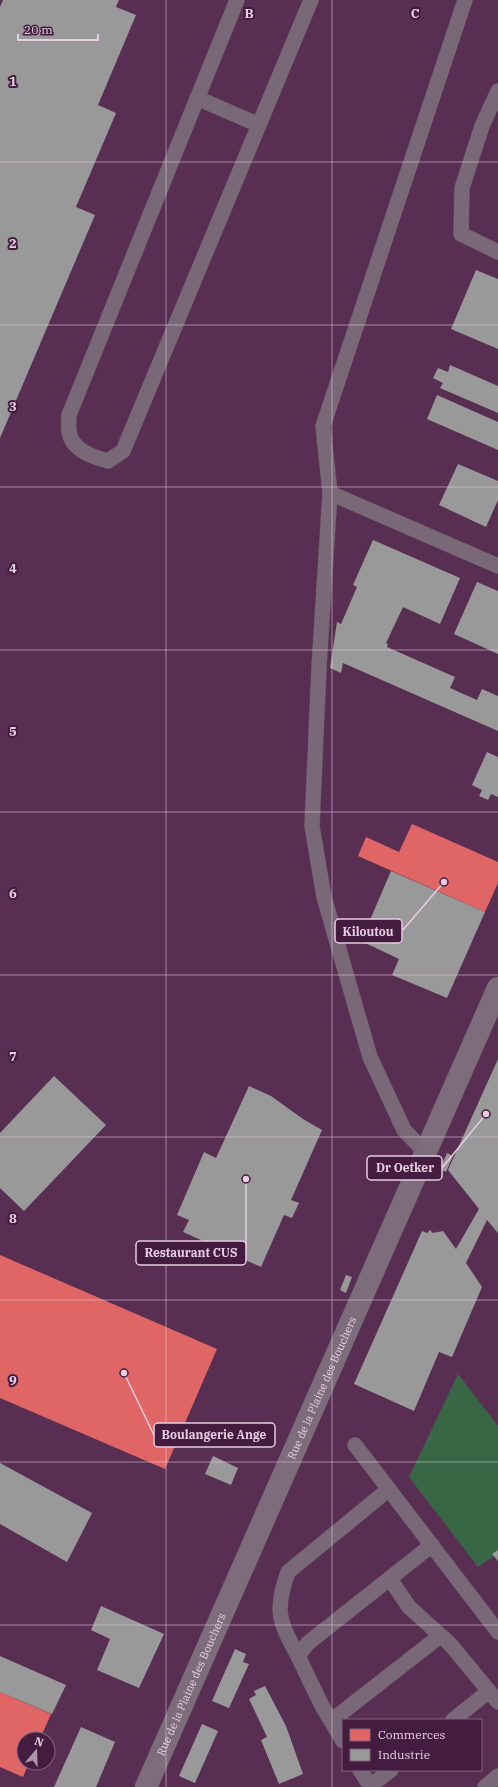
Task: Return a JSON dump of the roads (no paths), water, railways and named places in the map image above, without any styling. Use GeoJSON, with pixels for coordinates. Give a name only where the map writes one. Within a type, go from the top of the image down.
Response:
{"type":"FeatureCollection","features":[{"type":"Feature","properties":{"kind":"street","name":"Rue de la Plaine des Bouchers"},"geometry":{"type":"LineString","coordinates":[[146,1787],[498,988]]}},
{"type":"Feature","properties":{"kind":"lane"},"geometry":{"type":"LineString","coordinates":[[237,0],[69,415],[69,432],[76,447],[92,457],[108,461],[123,451],[311,0]]}},
{"type":"Feature","properties":{"kind":"lane"},"geometry":{"type":"LineString","coordinates":[[426,1153],[404,1130],[370,1057],[324,897],[312,826],[319,667],[330,493],[323,426],[465,0]]}},
{"type":"Feature","properties":{"kind":"lane"},"geometry":{"type":"LineString","coordinates":[[498,91],[482,126],[462,188],[461,234],[498,252]]}},
{"type":"Feature","properties":{"kind":"lane"},"geometry":{"type":"LineString","coordinates":[[197,98],[259,125]]}},
{"type":"Feature","properties":{"kind":"lane"},"geometry":{"type":"LineString","coordinates":[[330,493],[498,566]]}},
{"type":"Feature","properties":{"kind":"lane"},"geometry":{"type":"LineString","coordinates":[[355,1445],[498,1632]]}},
{"type":"Feature","properties":{"kind":"lane"},"geometry":{"type":"LineString","coordinates":[[342,1739],[322,1706],[280,1617],[281,1591],[288,1572],[389,1489]]}},
{"type":"Feature","properties":{"kind":"lane"},"geometry":{"type":"LineString","coordinates":[[298,1656],[308,1642],[432,1545]]}},
{"type":"Feature","properties":{"kind":"lane"},"geometry":{"type":"LineString","coordinates":[[390,1579],[410,1607],[469,1666],[494,1697],[455,1719]]}},
{"type":"Feature","properties":{"kind":"lane"},"geometry":{"type":"LineString","coordinates":[[331,1721],[440,1636]]}},
{"type":"Feature","properties":{"kind":"lane"},"geometry":{"type":"LineString","coordinates":[[361,1771],[370,1787],[390,1771]]}},
{"type":"Feature","properties":{"kind":"lane"},"geometry":{"type":"LineString","coordinates":[[485,1787],[498,1776]]}},
{"type":"Feature","properties":{"kind":"place","name":"Kiloutou"},"geometry":{"type":"Point","coordinates":[444,882]}},
{"type":"Feature","properties":{"kind":"place","name":"Dr Oetker"},"geometry":{"type":"Point","coordinates":[486,1114]}},
{"type":"Feature","properties":{"kind":"place","name":"Restaurant CUS"},"geometry":{"type":"Point","coordinates":[246,1179]}},
{"type":"Feature","properties":{"kind":"place","name":"Boulangerie Ange"},"geometry":{"type":"Point","coordinates":[124,1373]}}]}
